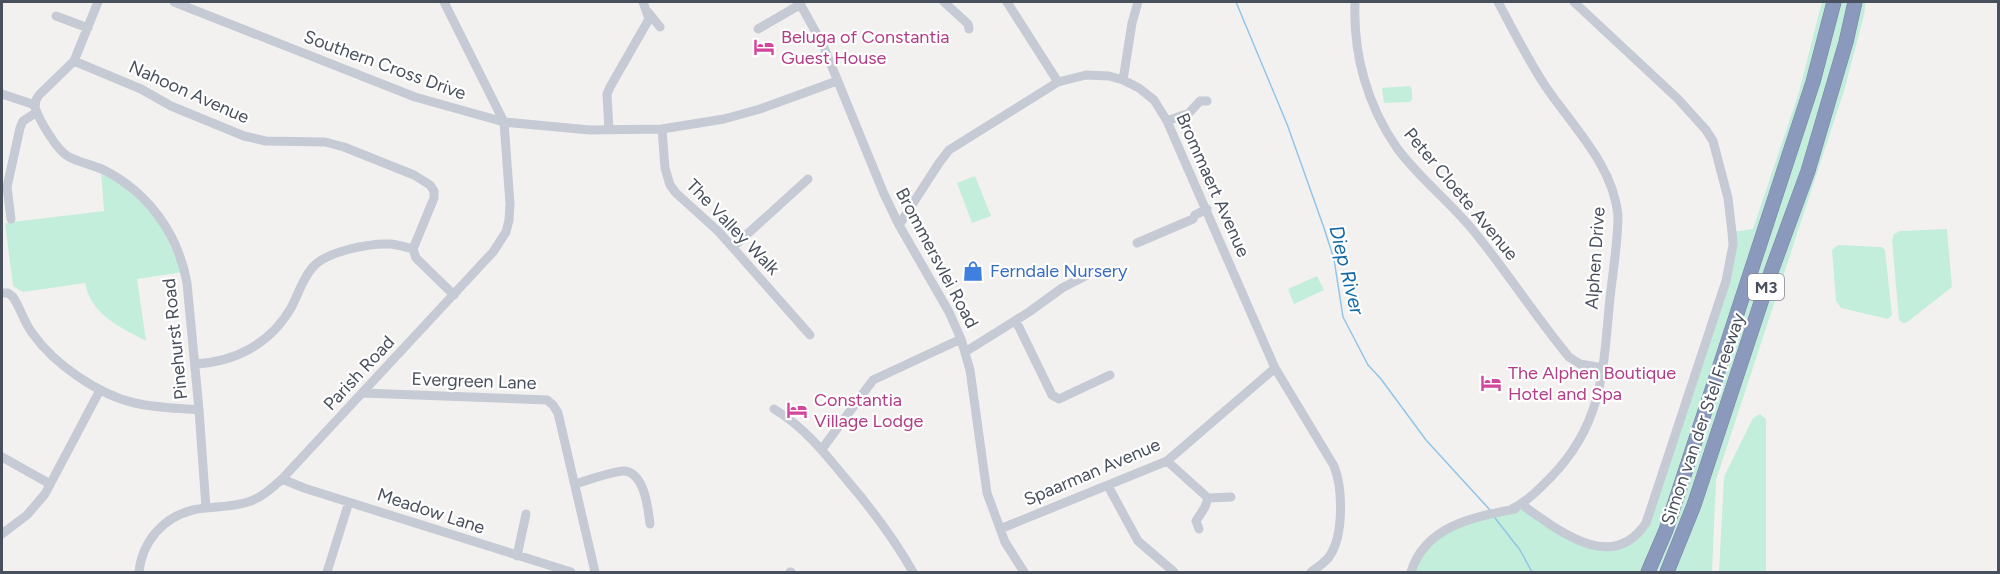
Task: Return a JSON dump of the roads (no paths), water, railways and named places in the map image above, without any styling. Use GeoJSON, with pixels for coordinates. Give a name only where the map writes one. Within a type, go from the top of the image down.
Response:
{"type":"FeatureCollection","features":[{"type":"Feature","properties":{"kind":"highway","name":"Simon van der Stel Freeway"},"geometry":{"type":"LineString","coordinates":[[1648,573],[1666,530],[1813,82],[1834,2]]}},
{"type":"Feature","properties":{"kind":"highway","name":"Simon van der Stel Freeway"},"geometry":{"type":"LineString","coordinates":[[1668,571],[1694,505],[1771,272],[1808,171],[1846,42],[1855,2]]}},
{"type":"Feature","properties":{"kind":"highway"},"geometry":{"type":"LineString","coordinates":[[1641,573],[1678,491]]}},
{"type":"Feature","properties":{"kind":"street"},"geometry":{"type":"LineString","coordinates":[[11,219],[8,187],[20,128],[23,121],[36,109],[39,95],[74,61],[98,2]]}},
{"type":"Feature","properties":{"kind":"street","name":"Southern Cross Drive"},"geometry":{"type":"LineString","coordinates":[[174,2],[415,97],[504,122],[609,130],[662,129],[733,116],[837,81]]}},
{"type":"Feature","properties":{"kind":"street"},"geometry":{"type":"LineString","coordinates":[[444,2],[504,122]]}},
{"type":"Feature","properties":{"kind":"street"},"geometry":{"type":"LineString","coordinates":[[944,2],[968,24],[969,29]]}},
{"type":"Feature","properties":{"kind":"street"},"geometry":{"type":"LineString","coordinates":[[1007,2],[1058,82]]}},
{"type":"Feature","properties":{"kind":"street"},"geometry":{"type":"LineString","coordinates":[[1123,80],[1132,23],[1138,2]]}},
{"type":"Feature","properties":{"kind":"street","name":"Peter Cloete Avenue"},"geometry":{"type":"LineString","coordinates":[[1355,2],[1356,39],[1360,66],[1382,123],[1398,149],[1473,230],[1569,357],[1580,364],[1603,368]]}},
{"type":"Feature","properties":{"kind":"street","name":"Alphen Drive"},"geometry":{"type":"LineString","coordinates":[[1498,2],[1545,86],[1606,173],[1615,195],[1618,221],[1603,368],[1597,398],[1581,439],[1528,506]]}},
{"type":"Feature","properties":{"kind":"street"},"geometry":{"type":"LineString","coordinates":[[1411,573],[1420,552],[1437,535],[1466,520],[1528,506],[1573,541],[1595,549],[1621,546],[1632,540],[1646,523],[1726,282],[1733,245],[1728,198],[1713,141],[1678,99],[1574,2]]}},
{"type":"Feature","properties":{"kind":"street"},"geometry":{"type":"LineString","coordinates":[[758,29],[800,3]]}},
{"type":"Feature","properties":{"kind":"street","name":"Brommersvlei Road"},"geometry":{"type":"LineString","coordinates":[[800,3],[823,45],[869,161],[899,225],[949,312],[961,339],[972,387],[982,471],[991,508],[1024,573]]}},
{"type":"Feature","properties":{"kind":"street"},"geometry":{"type":"LineString","coordinates":[[643,4],[660,27]]}},
{"type":"Feature","properties":{"kind":"street"},"geometry":{"type":"LineString","coordinates":[[609,130],[608,94],[649,19],[643,4]]}},
{"type":"Feature","properties":{"kind":"street"},"geometry":{"type":"LineString","coordinates":[[56,16],[88,28]]}},
{"type":"Feature","properties":{"kind":"street","name":"Nahoon Avenue"},"geometry":{"type":"LineString","coordinates":[[74,61],[141,89],[171,106],[244,136],[266,141],[335,144],[414,175],[430,185],[434,191],[434,198],[413,249]]}},
{"type":"Feature","properties":{"kind":"street","name":"Brommaert Avenue"},"geometry":{"type":"LineString","coordinates":[[899,225],[949,150],[1058,82],[1086,75],[1109,76],[1139,88],[1154,100],[1167,121],[1275,368],[1334,466],[1340,484],[1341,512],[1336,539],[1322,569],[1311,573]]}},
{"type":"Feature","properties":{"kind":"street"},"geometry":{"type":"LineString","coordinates":[[2,94],[36,109]]}},
{"type":"Feature","properties":{"kind":"street"},"geometry":{"type":"LineString","coordinates":[[1167,121],[1190,113],[1200,101],[1207,101]]}},
{"type":"Feature","properties":{"kind":"street","name":"Pinehurst Road"},"geometry":{"type":"LineString","coordinates":[[36,109],[63,154],[105,170],[141,196],[162,220],[174,240],[184,270],[195,364],[206,508]]}},
{"type":"Feature","properties":{"kind":"street","name":"Parish Road"},"geometry":{"type":"LineString","coordinates":[[139,573],[144,553],[157,531],[165,524],[180,515],[206,508],[247,502],[265,493],[282,479],[493,252],[506,232],[510,204],[504,122]]}},
{"type":"Feature","properties":{"kind":"street","name":"The Valley Walk"},"geometry":{"type":"LineString","coordinates":[[662,129],[665,168],[670,185],[733,247],[810,334]]}},
{"type":"Feature","properties":{"kind":"street"},"geometry":{"type":"LineString","coordinates":[[733,247],[808,179]]}},
{"type":"Feature","properties":{"kind":"street"},"geometry":{"type":"LineString","coordinates":[[1137,243],[1193,219],[1195,215],[1208,212]]}},
{"type":"Feature","properties":{"kind":"street"},"geometry":{"type":"LineString","coordinates":[[195,364],[236,356],[256,346],[269,336],[291,309],[308,273],[325,257],[381,244],[413,249],[417,258],[454,295]]}},
{"type":"Feature","properties":{"kind":"street"},"geometry":{"type":"LineString","coordinates":[[965,352],[1016,321],[1062,288],[1095,271]]}},
{"type":"Feature","properties":{"kind":"street"},"geometry":{"type":"LineString","coordinates":[[6,294],[15,300],[31,333],[45,350],[65,367],[100,390],[136,404],[199,410]]}},
{"type":"Feature","properties":{"kind":"street"},"geometry":{"type":"LineString","coordinates":[[1016,321],[1055,398],[1059,399],[1110,375]]}},
{"type":"Feature","properties":{"kind":"street"},"geometry":{"type":"LineString","coordinates":[[822,449],[873,380],[961,339]]}},
{"type":"Feature","properties":{"kind":"street","name":"Spaarman Avenue"},"geometry":{"type":"LineString","coordinates":[[1000,529],[1167,461],[1275,368]]}},
{"type":"Feature","properties":{"kind":"street"},"geometry":{"type":"LineString","coordinates":[[374,381],[383,394]]}},
{"type":"Feature","properties":{"kind":"street"},"geometry":{"type":"LineString","coordinates":[[2,534],[27,515],[37,504],[100,390]]}},
{"type":"Feature","properties":{"kind":"street","name":"Evergreen Lane"},"geometry":{"type":"LineString","coordinates":[[363,393],[547,400],[554,405],[558,413],[595,573]]}},
{"type":"Feature","properties":{"kind":"street"},"geometry":{"type":"LineString","coordinates":[[774,409],[798,424],[822,449],[868,506],[913,573]]}},
{"type":"Feature","properties":{"kind":"street"},"geometry":{"type":"LineString","coordinates":[[2,457],[50,484]]}},
{"type":"Feature","properties":{"kind":"street"},"geometry":{"type":"LineString","coordinates":[[1167,461],[1209,498],[1231,497]]}},
{"type":"Feature","properties":{"kind":"street"},"geometry":{"type":"LineString","coordinates":[[575,484],[621,471],[631,473],[637,478],[645,492],[650,524]]}},
{"type":"Feature","properties":{"kind":"street","name":"Meadow Lane"},"geometry":{"type":"LineString","coordinates":[[282,479],[571,573]]}},
{"type":"Feature","properties":{"kind":"street"},"geometry":{"type":"LineString","coordinates":[[1108,486],[1138,541],[1174,573]]}},
{"type":"Feature","properties":{"kind":"street"},"geometry":{"type":"LineString","coordinates":[[1199,529],[1196,521],[1209,498]]}},
{"type":"Feature","properties":{"kind":"street"},"geometry":{"type":"LineString","coordinates":[[327,573],[349,502]]}},
{"type":"Feature","properties":{"kind":"street"},"geometry":{"type":"LineString","coordinates":[[517,556],[526,514]]}},
{"type":"Feature","properties":{"kind":"waterway","name":"Diep River"},"geometry":{"type":"LineString","coordinates":[[1236,2],[1287,124],[1324,228],[1334,259],[1343,317],[1368,365],[1426,440],[1490,510]]}},
{"type":"Feature","properties":{"kind":"waterway","name":"Diep River"},"geometry":{"type":"LineString","coordinates":[[1495,518],[1520,550],[1532,572]]}},
{"type":"Feature","properties":{"kind":"place","name":"Beluga of Constantia Guest House"},"geometry":{"type":"Point","coordinates":[764,47]}},
{"type":"Feature","properties":{"kind":"place","name":"Ferndale Nursery"},"geometry":{"type":"Point","coordinates":[973,271]}},
{"type":"Feature","properties":{"kind":"place","name":"The Alphen Boutique Hotel and Spa"},"geometry":{"type":"Point","coordinates":[1491,383]}},
{"type":"Feature","properties":{"kind":"place","name":"Constantia Village Lodge"},"geometry":{"type":"Point","coordinates":[797,410]}}]}
